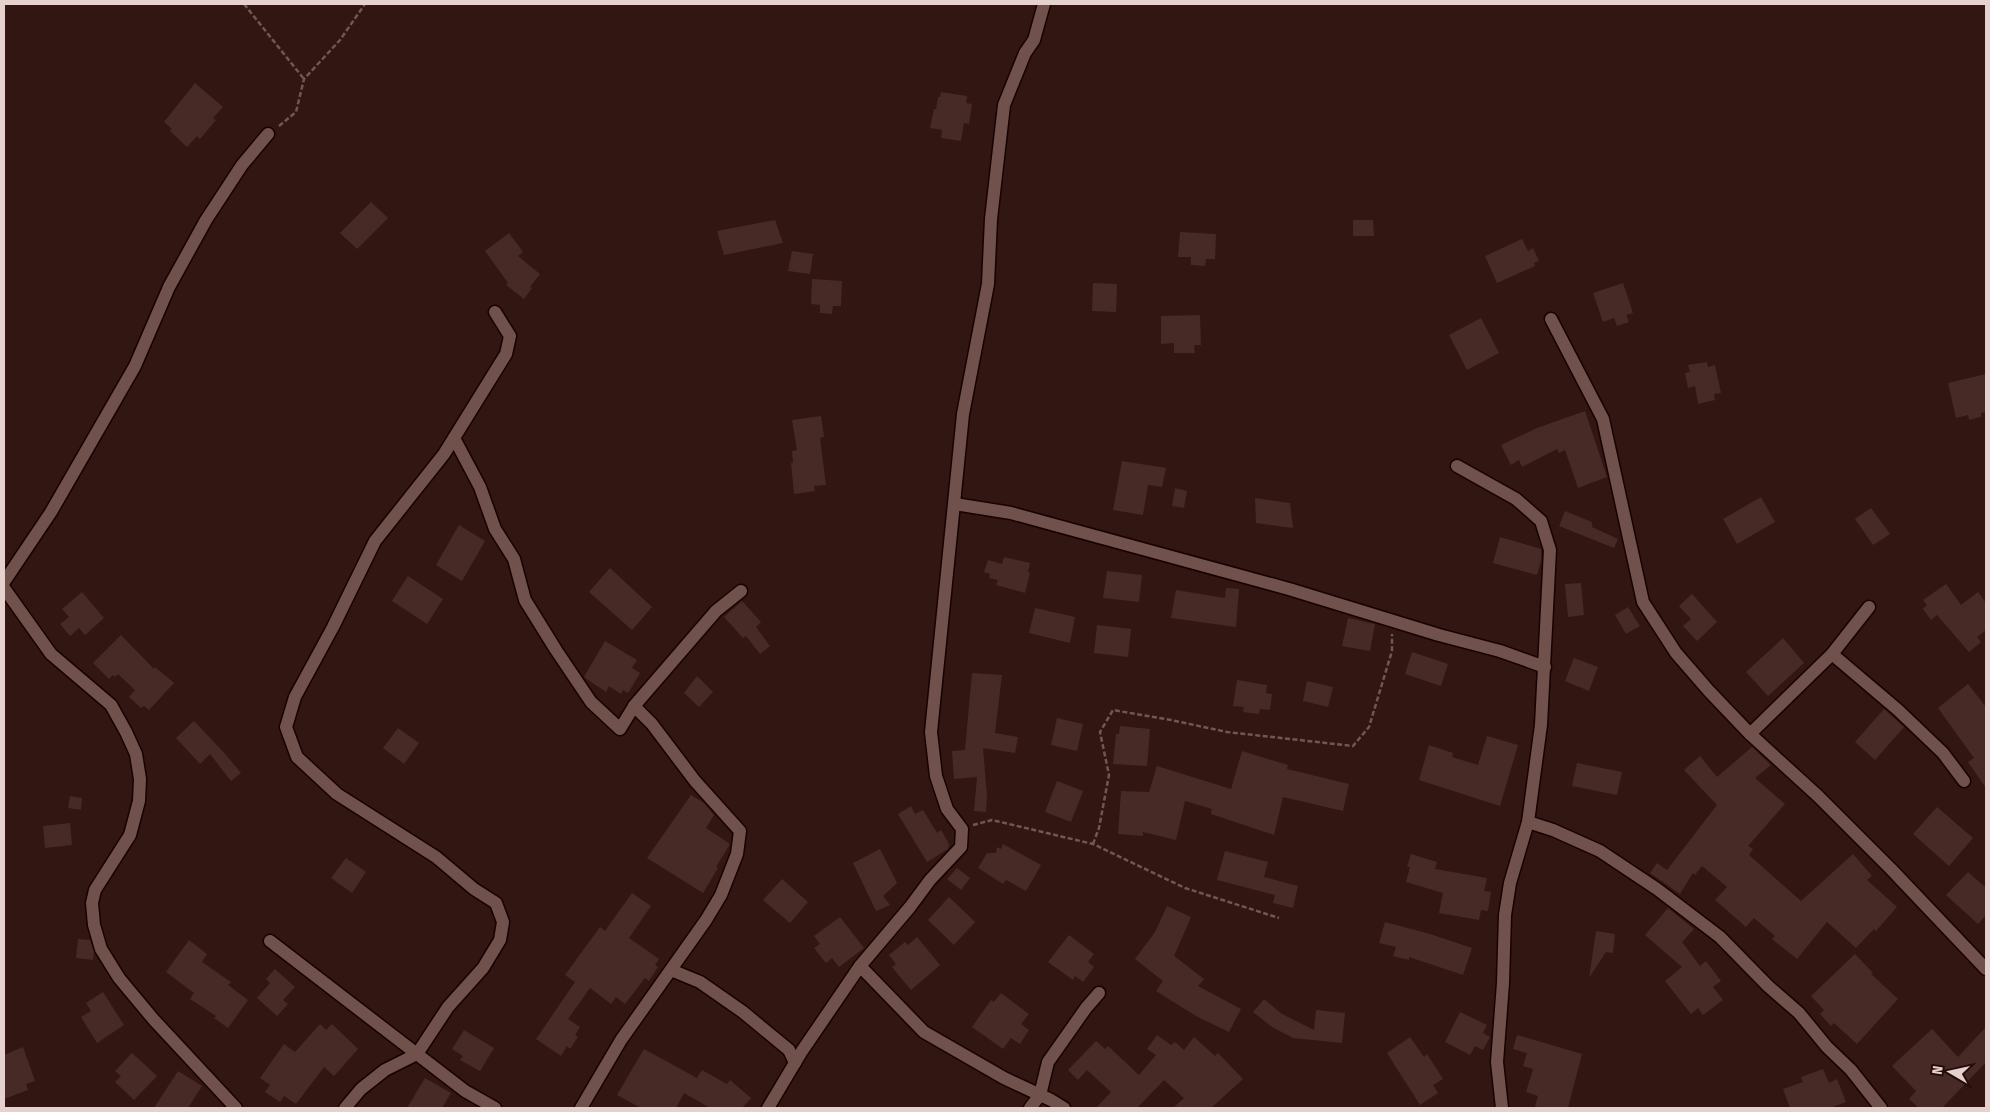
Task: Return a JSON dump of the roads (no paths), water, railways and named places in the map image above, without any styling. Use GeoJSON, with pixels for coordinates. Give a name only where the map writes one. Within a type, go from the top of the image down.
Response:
{"type":"FeatureCollection","features":[{"type":"Feature","properties":{"kind":"street"},"geometry":{"type":"LineString","coordinates":[[768,1108],[795,1063],[860,966],[910,907],[930,880],[961,847],[962,829],[947,809],[936,776],[930,732],[963,414],[988,284],[991,219],[1004,105],[1025,53],[1034,40],[1044,4]]}},
{"type":"Feature","properties":{"kind":"street"},"geometry":{"type":"LineString","coordinates":[[4,582],[51,512],[135,366],[169,287],[206,220],[242,165],[268,134]]}},
{"type":"Feature","properties":{"kind":"street"},"geometry":{"type":"LineString","coordinates":[[345,1108],[361,1088],[385,1070],[417,1054],[448,1006],[483,968],[500,940],[503,922],[496,903],[474,889],[436,856],[337,794],[297,757],[286,727],[295,697],[375,541],[444,454],[506,354],[510,336],[495,312]]}},
{"type":"Feature","properties":{"kind":"street"},"geometry":{"type":"LineString","coordinates":[[1551,319],[1603,419],[1618,480],[1643,602],[1676,653],[1750,734],[1818,796],[1891,868],[1985,966]]}},
{"type":"Feature","properties":{"kind":"street"},"geometry":{"type":"LineString","coordinates":[[454,438],[480,487],[495,529],[514,559],[525,600],[591,702],[620,728],[634,706],[716,611],[741,591]]}},
{"type":"Feature","properties":{"kind":"street"},"geometry":{"type":"LineString","coordinates":[[1457,466],[1516,500],[1541,521],[1550,550],[1541,725],[1528,822],[1510,883],[1504,915],[1503,983],[1497,1062],[1502,1108]]}},
{"type":"Feature","properties":{"kind":"street"},"geometry":{"type":"LineString","coordinates":[[954,504],[1011,513],[1097,536],[1289,589],[1500,651],[1545,667]]}},
{"type":"Feature","properties":{"kind":"street"},"geometry":{"type":"LineString","coordinates":[[4,588],[51,654],[111,705],[136,754],[140,779],[139,801],[130,835],[95,890],[92,903],[94,925],[102,949],[119,978],[154,1020],[236,1108]]}},
{"type":"Feature","properties":{"kind":"street"},"geometry":{"type":"LineString","coordinates":[[1750,734],[1832,654],[1869,607]]}},
{"type":"Feature","properties":{"kind":"street"},"geometry":{"type":"LineString","coordinates":[[1832,654],[1898,710],[1943,752],[1964,781]]}},
{"type":"Feature","properties":{"kind":"street"},"geometry":{"type":"LineString","coordinates":[[581,1108],[621,1040],[721,895],[737,854],[740,831],[695,781],[652,724],[634,706]]}},
{"type":"Feature","properties":{"kind":"street"},"geometry":{"type":"LineString","coordinates":[[1528,822],[1553,830],[1600,850],[1658,889],[1720,937],[1768,986],[1799,1013],[1827,1047],[1851,1070],[1881,1108]]}},
{"type":"Feature","properties":{"kind":"street"},"geometry":{"type":"LineString","coordinates":[[270,941],[465,1091],[495,1108]]}},
{"type":"Feature","properties":{"kind":"street"},"geometry":{"type":"LineString","coordinates":[[860,966],[924,1032],[1004,1078],[1064,1108]]}},
{"type":"Feature","properties":{"kind":"street"},"geometry":{"type":"LineString","coordinates":[[671,970],[700,982],[743,1012],[789,1050],[795,1063]]}},
{"type":"Feature","properties":{"kind":"street"},"geometry":{"type":"LineString","coordinates":[[1030,1108],[1040,1095],[1048,1062],[1086,1008],[1099,994]]}}]}
